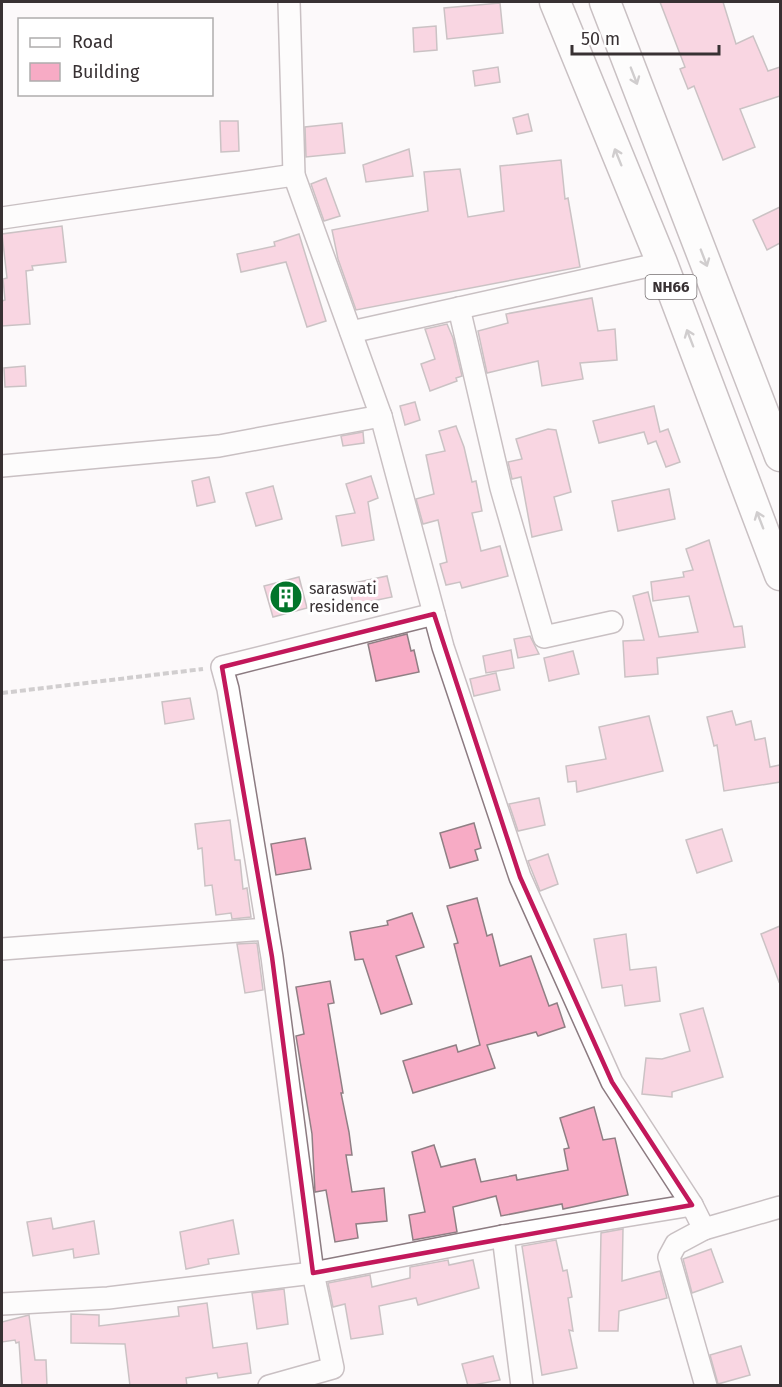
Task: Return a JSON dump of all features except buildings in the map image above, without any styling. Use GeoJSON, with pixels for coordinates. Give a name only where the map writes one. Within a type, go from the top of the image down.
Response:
{"type":"FeatureCollection","features":[{"type":"Feature","properties":{"kind":"highway","name":"NH66"},"geometry":{"type":"LineString","coordinates":[[555,2],[662,263],[780,575]]}},
{"type":"Feature","properties":{"kind":"highway","name":"NH66"},"geometry":{"type":"LineString","coordinates":[[605,2],[780,456]]}},
{"type":"Feature","properties":{"kind":"street"},"geometry":{"type":"LineString","coordinates":[[289,2],[294,175],[381,416],[434,614],[520,877],[612,1082],[692,1205],[704,1229]]}},
{"type":"Feature","properties":{"kind":"street"},"geometry":{"type":"LineString","coordinates":[[2,218],[294,175]]}},
{"type":"Feature","properties":{"kind":"street"},"geometry":{"type":"LineString","coordinates":[[351,332],[662,263]]}},
{"type":"Feature","properties":{"kind":"street"},"geometry":{"type":"LineString","coordinates":[[459,308],[501,488],[544,637],[612,622]]}},
{"type":"Feature","properties":{"kind":"street"},"geometry":{"type":"LineString","coordinates":[[2,466],[219,446],[381,416]]}},
{"type":"Feature","properties":{"kind":"street"},"geometry":{"type":"LineString","coordinates":[[269,1386],[333,1368],[313,1273],[267,928],[228,689],[222,667],[434,614]]}},
{"type":"Feature","properties":{"kind":"street"},"geometry":{"type":"LineString","coordinates":[[2,949],[267,928]]}},
{"type":"Feature","properties":{"kind":"street"},"geometry":{"type":"LineString","coordinates":[[2,1304],[108,1298],[313,1273],[504,1236],[692,1205]]}},
{"type":"Feature","properties":{"kind":"street"},"geometry":{"type":"LineString","coordinates":[[706,1386],[669,1257],[676,1244],[704,1229],[780,1207]]}},
{"type":"Feature","properties":{"kind":"street"},"geometry":{"type":"LineString","coordinates":[[504,1236],[522,1386]]}},
{"type":"Feature","properties":{"kind":"path"},"geometry":{"type":"LineString","coordinates":[[2,693],[222,667]]}},
{"type":"Feature","properties":{"kind":"highlighted area"},"geometry":{"type":"Polygon","coordinates":[[[434,614],[520,877],[612,1082],[692,1205],[313,1273],[272,957],[222,667],[434,614]]]}},
{"type":"Feature","properties":{"kind":"place","name":"saraswati residence"},"geometry":{"type":"Point","coordinates":[286,597]}}]}
